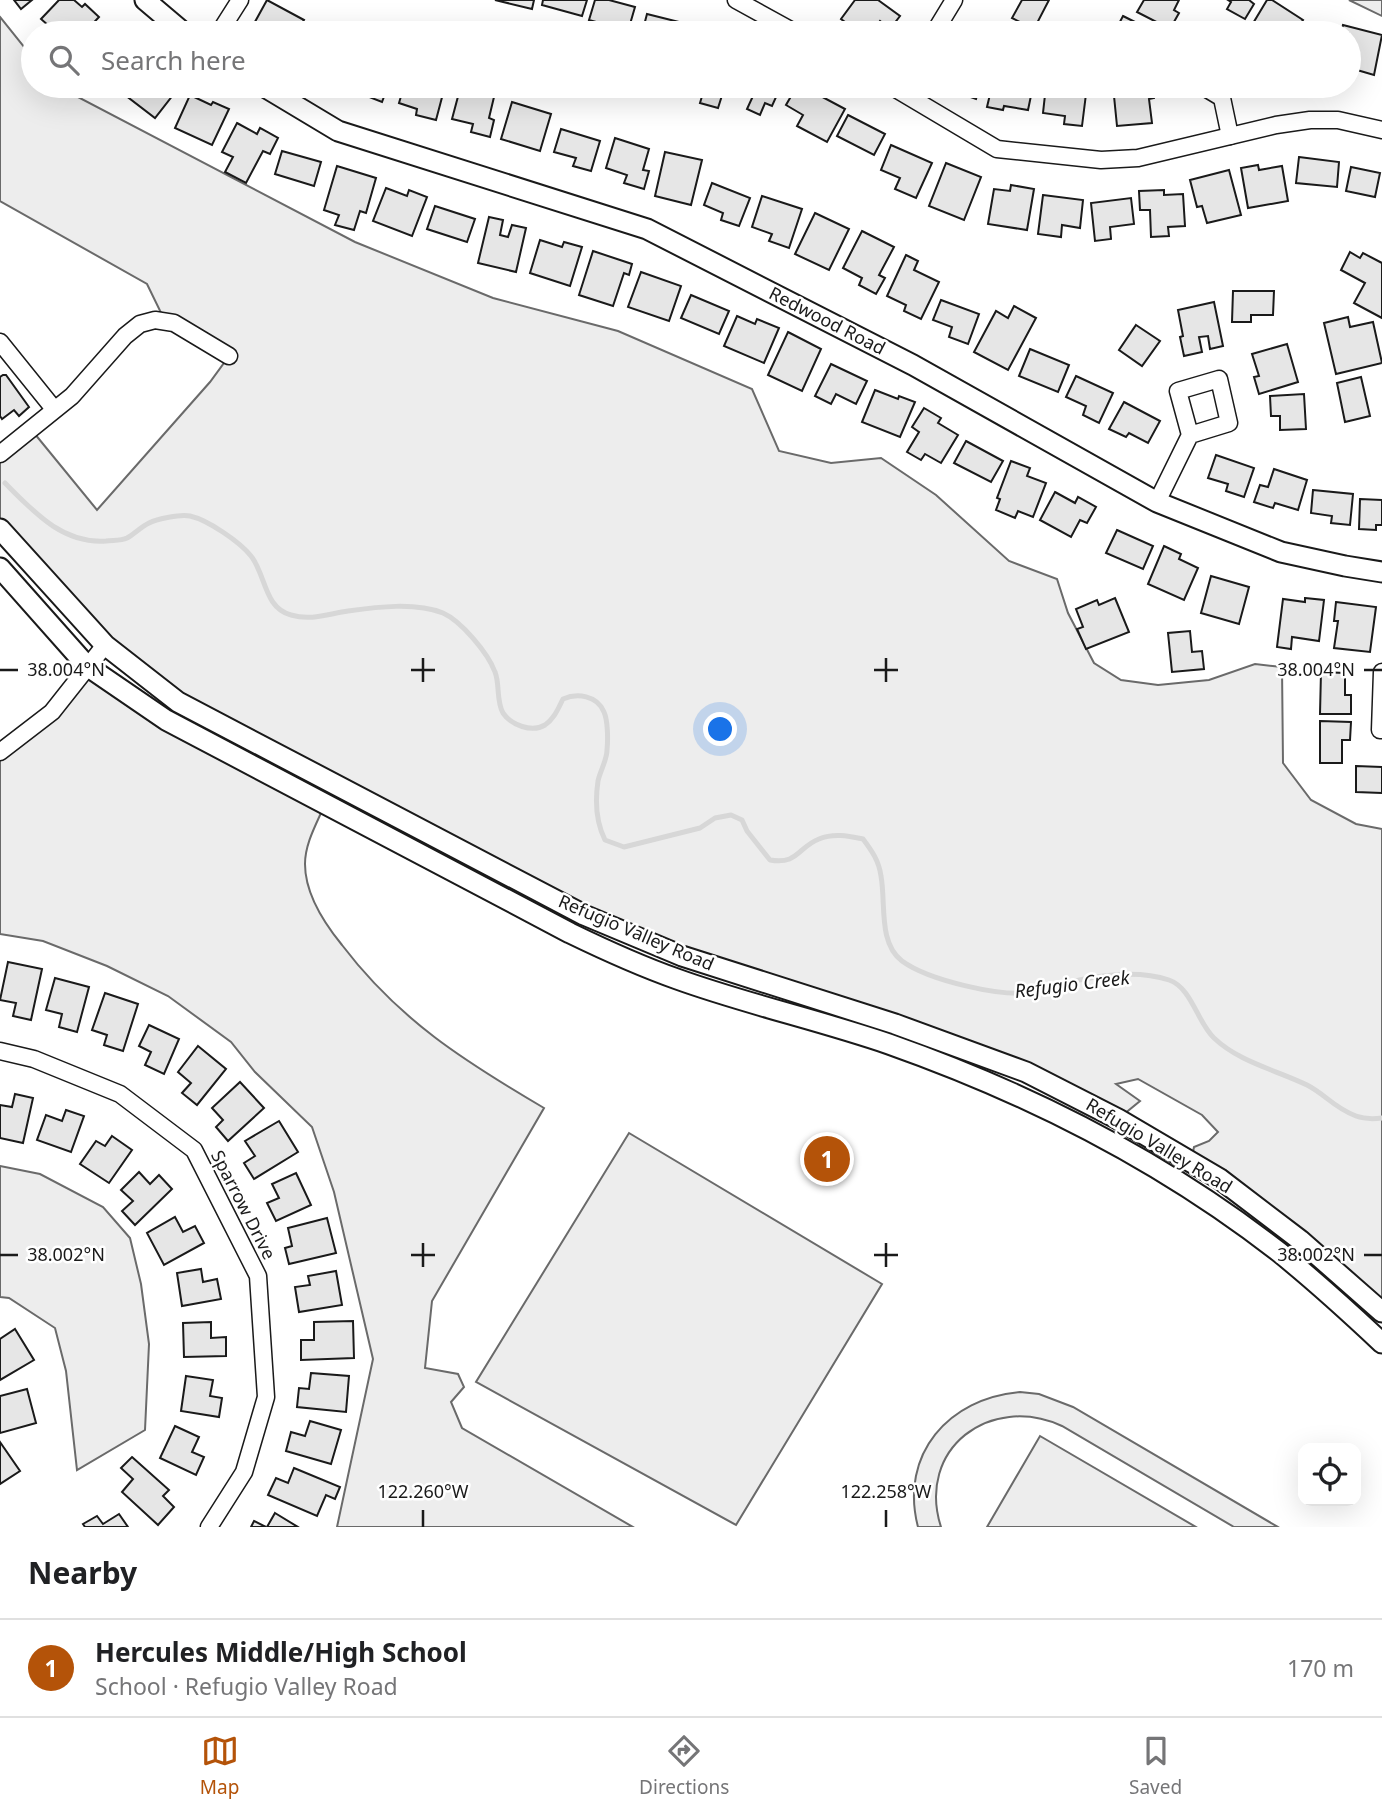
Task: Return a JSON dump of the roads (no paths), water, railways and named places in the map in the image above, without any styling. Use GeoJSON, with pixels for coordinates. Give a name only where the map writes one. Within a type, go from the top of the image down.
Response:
{"type":"FeatureCollection","features":[{"type":"Feature","properties":{"kind":"street"},"geometry":{"type":"LineString","coordinates":[[145,0],[170,21]]}},
{"type":"Feature","properties":{"kind":"street"},"geometry":{"type":"LineString","coordinates":[[227,21],[240,0]]}},
{"type":"Feature","properties":{"kind":"street"},"geometry":{"type":"LineString","coordinates":[[736,0],[774,21]]}},
{"type":"Feature","properties":{"kind":"street"},"geometry":{"type":"LineString","coordinates":[[941,21],[954,0]]}},
{"type":"Feature","properties":{"kind":"street","name":"Redwood Road"},"geometry":{"type":"LineString","coordinates":[[283,98],[338,131],[647,229],[913,365],[1157,502],[1281,552],[1382,572]]}},
{"type":"Feature","properties":{"kind":"street"},"geometry":{"type":"LineString","coordinates":[[916,98],[997,149],[1101,160],[1138,158],[1276,125],[1310,120],[1338,120],[1382,130]]}},
{"type":"Feature","properties":{"kind":"street"},"geometry":{"type":"LineString","coordinates":[[1227,98],[1230,136]]}},
{"type":"Feature","properties":{"kind":"street"},"geometry":{"type":"LineString","coordinates":[[0,454],[72,396],[125,336],[147,321],[174,323],[229,356]]}},
{"type":"Feature","properties":{"kind":"street"},"geometry":{"type":"LineString","coordinates":[[0,342],[54,409]]}},
{"type":"Feature","properties":{"kind":"street"},"geometry":{"type":"LineString","coordinates":[[1157,502],[1190,435]]}},
{"type":"Feature","properties":{"kind":"street","name":"Refugio Valley Road"},"geometry":{"type":"LineString","coordinates":[[0,529],[105,645],[178,702],[584,915],[682,956],[895,1024],[1026,1072],[1118,1119],[1220,1179],[1300,1240],[1382,1312]]}},
{"type":"Feature","properties":{"kind":"street","name":"Refugio Valley Road"},"geometry":{"type":"LineString","coordinates":[[0,568],[87,666],[166,720],[570,933],[623,958],[678,980],[888,1044],[955,1069],[1021,1096],[1102,1137],[1196,1193],[1279,1253],[1382,1343]]}},
{"type":"Feature","properties":{"kind":"street"},"geometry":{"type":"LineString","coordinates":[[0,752],[51,712],[105,645]]}},
{"type":"Feature","properties":{"kind":"street"},"geometry":{"type":"LineString","coordinates":[[1382,673],[1382,730]]}},
{"type":"Feature","properties":{"kind":"street","name":"Sparrow Drive"},"geometry":{"type":"LineString","coordinates":[[0,1051],[34,1059],[120,1094],[194,1150],[258,1276],[266,1397],[244,1472],[209,1527]]}},
{"type":"Feature","properties":{"kind":"waterway","name":"Refugio Creek"},"geometry":{"type":"LineString","coordinates":[[5,483],[50,524],[90,541],[125,539],[149,523],[175,516],[190,516],[206,522],[246,550],[256,564],[275,606],[291,615],[313,617],[396,606],[420,607],[443,613],[466,630],[486,656],[496,677],[503,713],[522,726],[534,728],[545,725],[563,699],[574,696],[592,699],[601,706],[607,725],[607,754],[598,781],[597,796],[598,819],[605,840],[624,847],[700,828],[715,818],[731,815],[742,820],[747,831],[770,860],[792,858],[812,842],[825,837],[863,839],[875,856],[880,871],[884,922],[889,944],[902,961],[914,968],[966,986],[1020,993],[1094,977],[1132,974],[1169,980],[1183,990],[1208,1031],[1224,1046],[1258,1065],[1307,1085],[1348,1113],[1362,1118],[1382,1118]]}},
{"type":"Feature","properties":{"kind":"place","name":"Hercules Middle/High School"},"geometry":{"type":"Point","coordinates":[827,1159]}}]}
